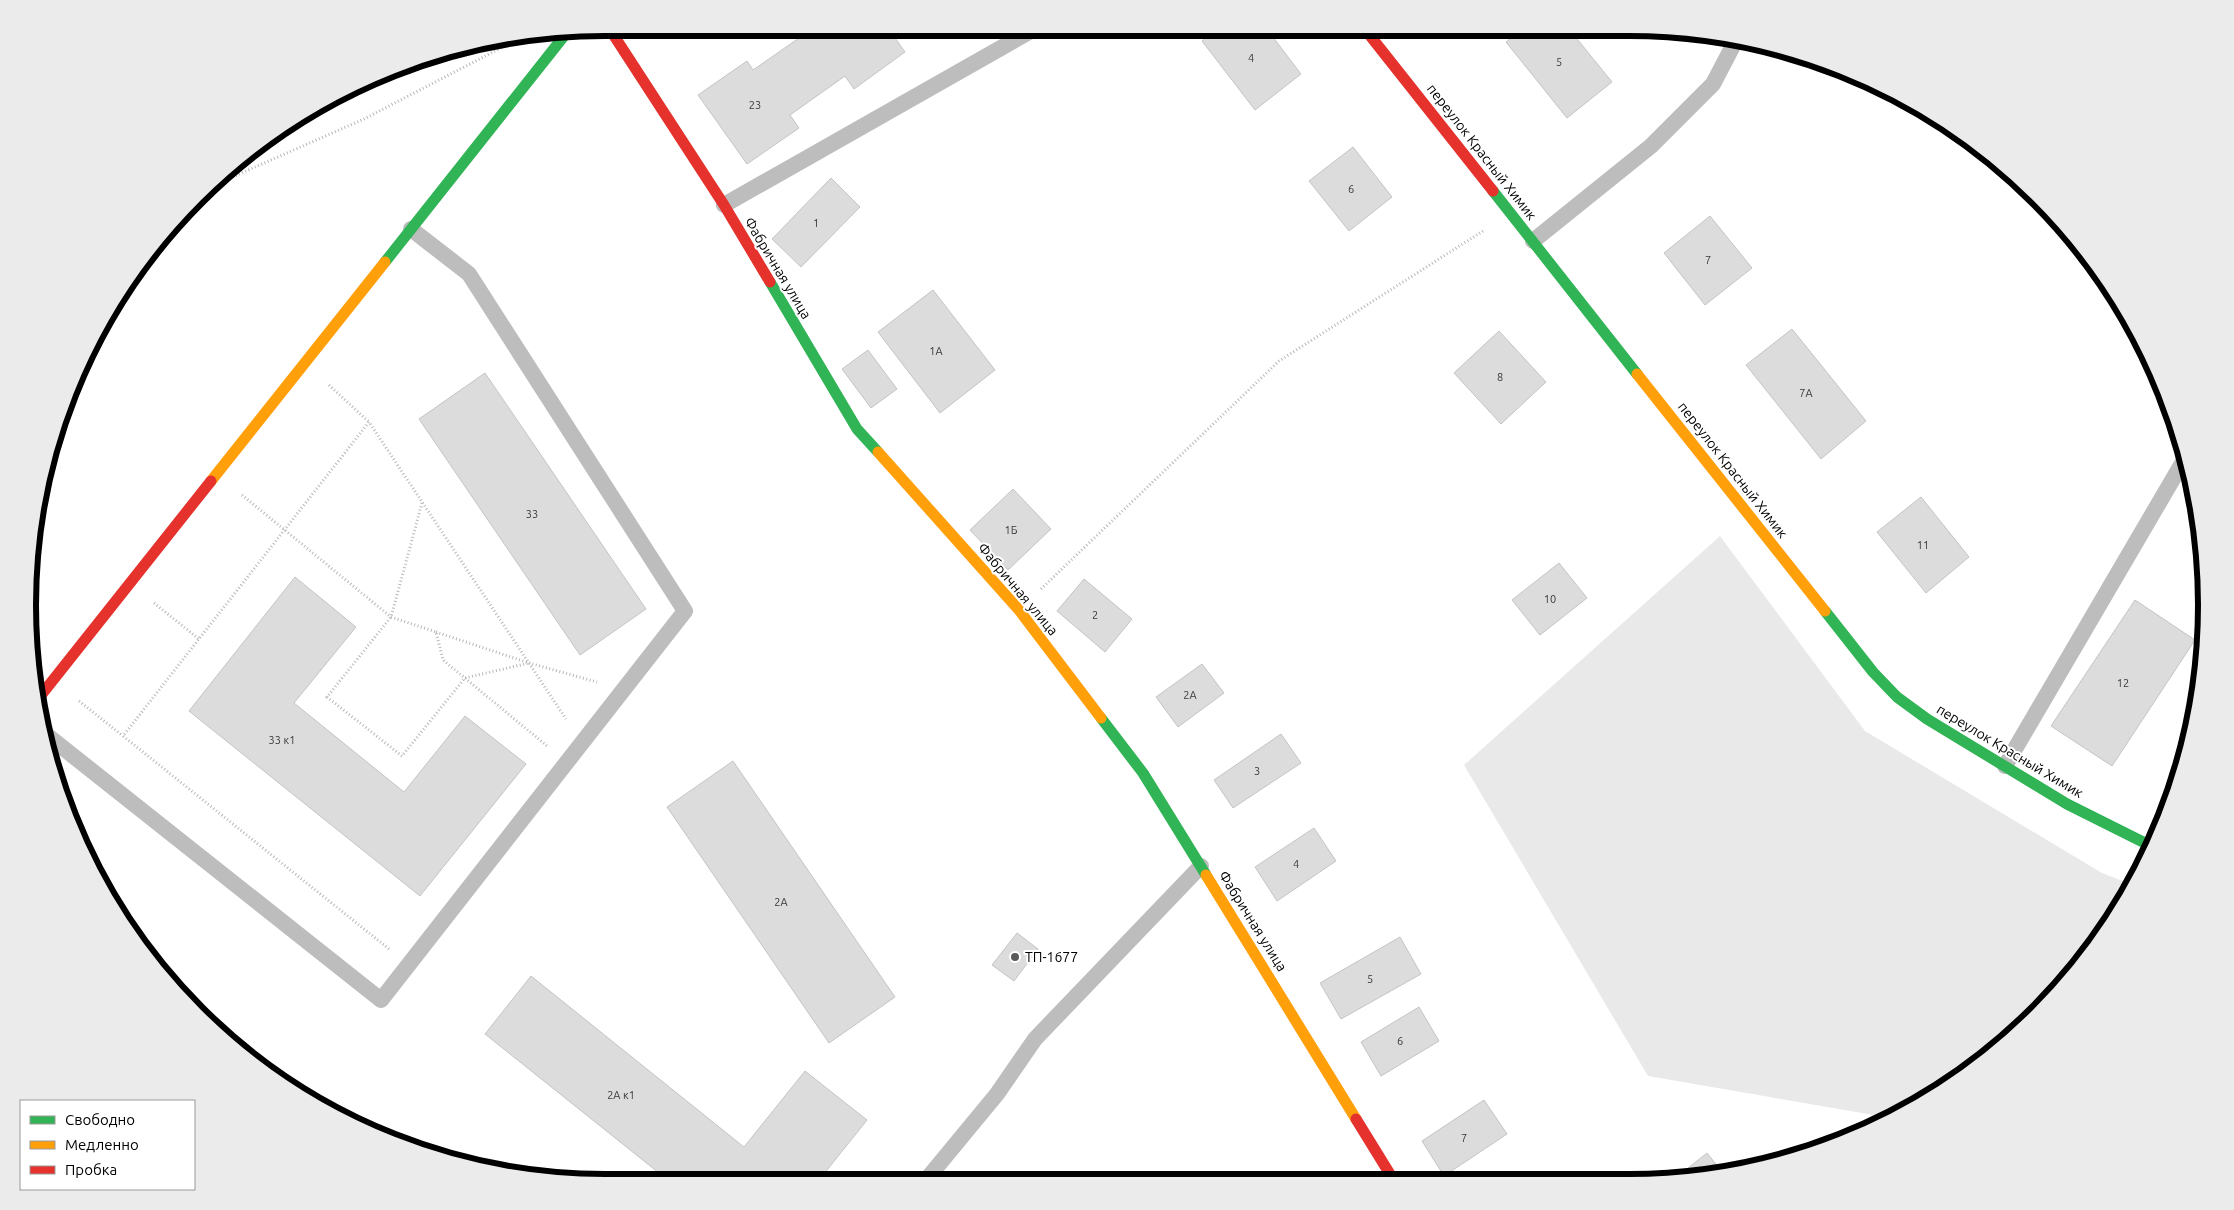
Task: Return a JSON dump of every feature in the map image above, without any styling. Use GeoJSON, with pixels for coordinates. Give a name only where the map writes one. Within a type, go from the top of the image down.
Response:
{"type":"FeatureCollection","features":[{"type":"Feature","properties":{"kind":"street","name":"Фабричная улица"},"geometry":{"type":"LineString","coordinates":[[614,36],[724,205],[857,429],[1019,610],[1143,773],[1390,1174]]}},
{"type":"Feature","properties":{"kind":"street","name":"переулок Красный Химик"},"geometry":{"type":"LineString","coordinates":[[1370,36],[1873,672],[1897,697],[1927,719],[2067,804],[2145,843]]}},
{"type":"Feature","properties":{"kind":"street"},"geometry":{"type":"LineString","coordinates":[[43,692],[563,38]]}},
{"type":"Feature","properties":{"kind":"lane"},"geometry":{"type":"LineString","coordinates":[[724,205],[1022,36]]}},
{"type":"Feature","properties":{"kind":"lane"},"geometry":{"type":"LineString","coordinates":[[1533,242],[1651,146],[1713,84],[1733,46]]}},
{"type":"Feature","properties":{"kind":"lane"},"geometry":{"type":"LineString","coordinates":[[53,740],[381,1000],[685,611],[469,274],[411,229]]}},
{"type":"Feature","properties":{"kind":"lane"},"geometry":{"type":"LineString","coordinates":[[2005,766],[2180,467]]}},
{"type":"Feature","properties":{"kind":"lane"},"geometry":{"type":"LineString","coordinates":[[931,1174],[997,1094],[1035,1039],[1201,866]]}},
{"type":"Feature","properties":{"kind":"path"},"geometry":{"type":"LineString","coordinates":[[228,179],[364,119],[506,45]]}},
{"type":"Feature","properties":{"kind":"path"},"geometry":{"type":"LineString","coordinates":[[1019,610],[1279,361],[1511,214]]}},
{"type":"Feature","properties":{"kind":"path"},"geometry":{"type":"LineString","coordinates":[[323,380],[369,422],[582,743]]}},
{"type":"Feature","properties":{"kind":"path"},"geometry":{"type":"LineString","coordinates":[[123,736],[369,422]]}},
{"type":"Feature","properties":{"kind":"path"},"geometry":{"type":"LineString","coordinates":[[236,490],[391,617],[529,663],[624,689]]}},
{"type":"Feature","properties":{"kind":"path"},"geometry":{"type":"LineString","coordinates":[[422,502],[391,617],[327,697],[402,756],[465,678],[529,663]]}},
{"type":"Feature","properties":{"kind":"path"},"geometry":{"type":"LineString","coordinates":[[150,600],[199,639]]}},
{"type":"Feature","properties":{"kind":"path"},"geometry":{"type":"LineString","coordinates":[[436,632],[443,660],[566,762]]}},
{"type":"Feature","properties":{"kind":"path"},"geometry":{"type":"LineString","coordinates":[[74,697],[409,965]]}},
{"type":"Feature","properties":{"kind":"shaded area"},"geometry":{"type":"Polygon","coordinates":[[[1720,536],[1865,731],[2102,873],[2126,882],[2102,921],[2057,980],[2004,1033],[1945,1078],[1879,1116],[1648,1076],[1464,765],[1720,536]]]}},
{"type":"Feature","properties":{"kind":"building"},"geometry":{"type":"Polygon","coordinates":[[[802,36],[894,36],[905,52],[854,89],[845,76],[790,115],[799,128],[747,164],[698,95],[747,61],[753,70],[802,36]]]}},
{"type":"Feature","properties":{"kind":"building"},"geometry":{"type":"Polygon","coordinates":[[[1209,36],[1272,36],[1301,74],[1255,110],[1202,41],[1209,36]]]}},
{"type":"Feature","properties":{"kind":"building"},"geometry":{"type":"Polygon","coordinates":[[[1514,36],[1575,36],[1612,82],[1567,118],[1506,42],[1514,36]]]}},
{"type":"Feature","properties":{"kind":"building"},"geometry":{"type":"Polygon","coordinates":[[[1353,147],[1392,197],[1349,231],[1309,181],[1353,147]]]}},
{"type":"Feature","properties":{"kind":"building"},"geometry":{"type":"Polygon","coordinates":[[[831,178],[860,207],[801,267],[772,239],[831,178]]]}},
{"type":"Feature","properties":{"kind":"building"},"geometry":{"type":"Polygon","coordinates":[[[1710,216],[1752,268],[1705,305],[1664,253],[1710,216]]]}},
{"type":"Feature","properties":{"kind":"building"},"geometry":{"type":"Polygon","coordinates":[[[933,290],[995,370],[940,413],[878,332],[933,290]]]}},
{"type":"Feature","properties":{"kind":"building"},"geometry":{"type":"Polygon","coordinates":[[[1792,329],[1866,421],[1821,459],[1746,365],[1792,329]]]}},
{"type":"Feature","properties":{"kind":"building"},"geometry":{"type":"Polygon","coordinates":[[[1499,331],[1546,382],[1501,424],[1454,373],[1499,331]]]}},
{"type":"Feature","properties":{"kind":"building"},"geometry":{"type":"Polygon","coordinates":[[[868,350],[897,389],[871,408],[842,369],[868,350]]]}},
{"type":"Feature","properties":{"kind":"building"},"geometry":{"type":"Polygon","coordinates":[[[485,373],[646,609],[580,655],[419,419],[485,373]]]}},
{"type":"Feature","properties":{"kind":"building"},"geometry":{"type":"Polygon","coordinates":[[[1013,489],[1051,529],[1008,570],[970,530],[1013,489]]]}},
{"type":"Feature","properties":{"kind":"building"},"geometry":{"type":"Polygon","coordinates":[[[1921,497],[1969,557],[1926,593],[1877,532],[1921,497]]]}},
{"type":"Feature","properties":{"kind":"building"},"geometry":{"type":"Polygon","coordinates":[[[1559,563],[1587,598],[1540,635],[1512,600],[1559,563]]]}},
{"type":"Feature","properties":{"kind":"building"},"geometry":{"type":"Polygon","coordinates":[[[295,577],[356,627],[294,703],[404,792],[465,716],[526,764],[420,896],[189,711],[295,577]]]}},
{"type":"Feature","properties":{"kind":"building"},"geometry":{"type":"Polygon","coordinates":[[[1084,579],[1132,619],[1105,652],[1057,611],[1084,579]]]}},
{"type":"Feature","properties":{"kind":"building"},"geometry":{"type":"Polygon","coordinates":[[[2135,600],[2195,640],[2112,766],[2051,726],[2135,600]]]}},
{"type":"Feature","properties":{"kind":"building"},"geometry":{"type":"Polygon","coordinates":[[[1202,664],[1224,693],[1178,727],[1156,697],[1202,664]]]}},
{"type":"Feature","properties":{"kind":"building"},"geometry":{"type":"Polygon","coordinates":[[[1281,734],[1301,763],[1233,808],[1214,780],[1281,734]]]}},
{"type":"Feature","properties":{"kind":"building"},"geometry":{"type":"Polygon","coordinates":[[[733,761],[895,997],[829,1043],[667,807],[733,761]]]}},
{"type":"Feature","properties":{"kind":"building"},"geometry":{"type":"Polygon","coordinates":[[[1314,828],[1336,861],[1277,901],[1255,867],[1314,828]]]}},
{"type":"Feature","properties":{"kind":"building","name":"ТП-1677"},"geometry":{"type":"Polygon","coordinates":[[[1017,933],[1038,949],[1014,981],[992,965],[1017,933]]]}},
{"type":"Feature","properties":{"kind":"building"},"geometry":{"type":"Polygon","coordinates":[[[1400,937],[1421,974],[1341,1019],[1320,983],[1400,937]]]}},
{"type":"Feature","properties":{"kind":"building"},"geometry":{"type":"Polygon","coordinates":[[[531,976],[744,1147],[805,1071],[867,1120],[824,1174],[660,1174],[485,1034],[531,976]]]}},
{"type":"Feature","properties":{"kind":"building"},"geometry":{"type":"Polygon","coordinates":[[[1419,1007],[1439,1041],[1381,1076],[1361,1042],[1419,1007]]]}},
{"type":"Feature","properties":{"kind":"building"},"geometry":{"type":"Polygon","coordinates":[[[1484,1100],[1507,1134],[1447,1174],[1443,1174],[1422,1141],[1484,1100]]]}},
{"type":"Feature","properties":{"kind":"building"},"geometry":{"type":"Polygon","coordinates":[[[1707,1153],[1718,1167],[1703,1169],[1684,1171],[1707,1153]]]}},
{"type":"Feature","properties":{"kind":"traffic: fast"},"geometry":{"type":"LineString","coordinates":[[385,262],[563,38]]}},
{"type":"Feature","properties":{"kind":"traffic: fast"},"geometry":{"type":"LineString","coordinates":[[1493,191],[1637,374]]}},
{"type":"Feature","properties":{"kind":"traffic: fast"},"geometry":{"type":"LineString","coordinates":[[770,282],[857,429],[878,452]]}},
{"type":"Feature","properties":{"kind":"traffic: fast"},"geometry":{"type":"LineString","coordinates":[[1825,611],[1873,672],[1897,697],[1927,719],[2067,804],[2145,843]]}},
{"type":"Feature","properties":{"kind":"traffic: fast"},"geometry":{"type":"LineString","coordinates":[[1101,718],[1143,773],[1206,875]]}},
{"type":"Feature","properties":{"kind":"traffic: slow"},"geometry":{"type":"LineString","coordinates":[[211,481],[385,262]]}},
{"type":"Feature","properties":{"kind":"traffic: slow"},"geometry":{"type":"LineString","coordinates":[[1637,374],[1825,611]]}},
{"type":"Feature","properties":{"kind":"traffic: slow"},"geometry":{"type":"LineString","coordinates":[[878,452],[1019,610],[1101,718]]}},
{"type":"Feature","properties":{"kind":"traffic: slow"},"geometry":{"type":"LineString","coordinates":[[1206,875],[1356,1119]]}},
{"type":"Feature","properties":{"kind":"traffic: jam"},"geometry":{"type":"LineString","coordinates":[[614,36],[724,205],[770,282]]}},
{"type":"Feature","properties":{"kind":"traffic: jam"},"geometry":{"type":"LineString","coordinates":[[1370,36],[1493,191]]}},
{"type":"Feature","properties":{"kind":"traffic: jam"},"geometry":{"type":"LineString","coordinates":[[43,692],[211,481]]}},
{"type":"Feature","properties":{"kind":"traffic: jam"},"geometry":{"type":"LineString","coordinates":[[1356,1119],[1390,1174]]}},
{"type":"Feature","properties":{"kind":"place","name":"ТП-1677"},"geometry":{"type":"Point","coordinates":[1015,957]}}]}
